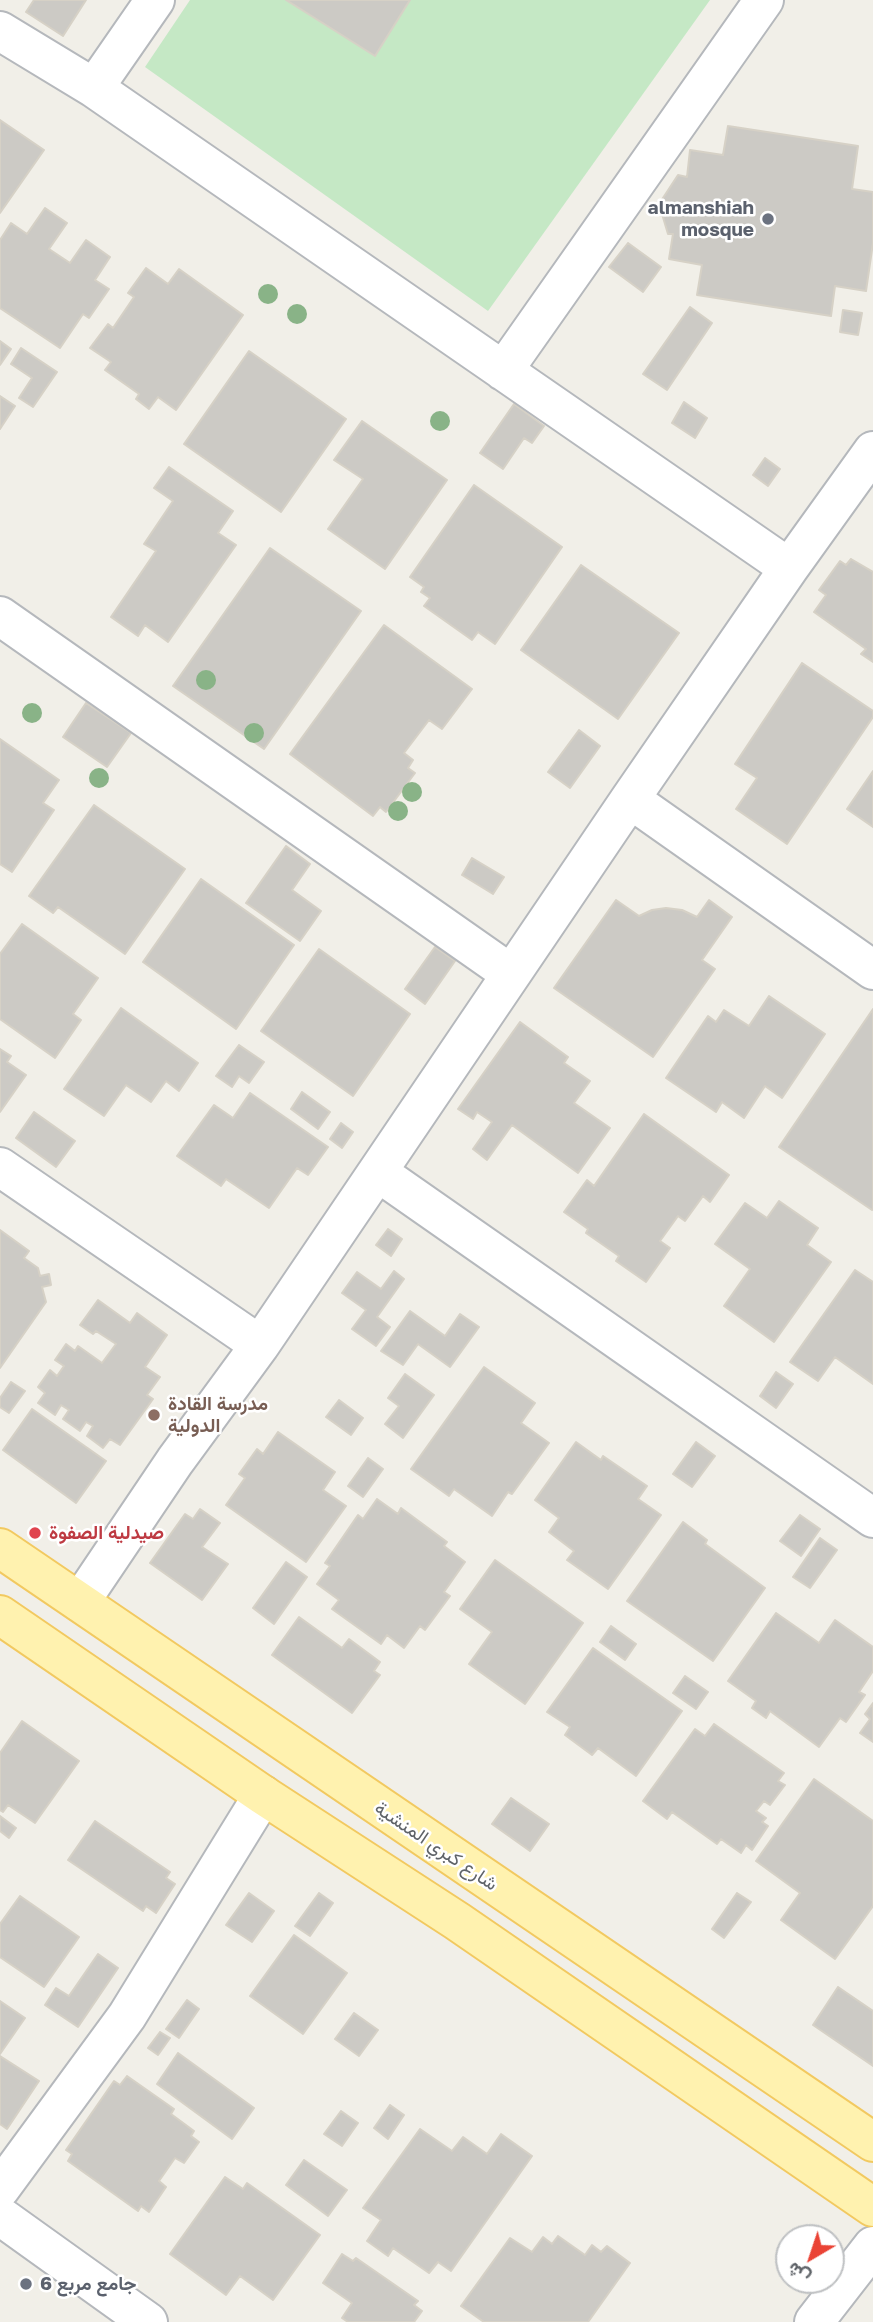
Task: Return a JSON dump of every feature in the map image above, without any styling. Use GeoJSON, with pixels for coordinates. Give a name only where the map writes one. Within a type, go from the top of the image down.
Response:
{"type":"FeatureCollection","features":[{"type":"Feature","properties":{"kind":"main road","name":"شارع كبري المنشية"},"geometry":{"type":"LineString","coordinates":[[0,1548],[873,2143]]}},
{"type":"Feature","properties":{"kind":"main road"},"geometry":{"type":"LineString","coordinates":[[0,1615],[262,1795],[457,1921],[873,2207]]}},
{"type":"Feature","properties":{"kind":"street"},"geometry":{"type":"LineString","coordinates":[[94,88],[155,0]]}},
{"type":"Feature","properties":{"kind":"street"},"geometry":{"type":"LineString","coordinates":[[503,370],[764,0]]}},
{"type":"Feature","properties":{"kind":"street"},"geometry":{"type":"LineString","coordinates":[[0,32],[94,88],[789,568]]}},
{"type":"Feature","properties":{"kind":"street"},"geometry":{"type":"LineString","coordinates":[[80,1602],[175,1461],[260,1345],[379,1173],[630,799],[873,451]]}},
{"type":"Feature","properties":{"kind":"street"},"geometry":{"type":"LineString","coordinates":[[0,615],[512,974]]}},
{"type":"Feature","properties":{"kind":"street"},"geometry":{"type":"LineString","coordinates":[[630,799],[873,970]]}},
{"type":"Feature","properties":{"kind":"street"},"geometry":{"type":"LineString","coordinates":[[0,1167],[260,1345]]}},
{"type":"Feature","properties":{"kind":"street"},"geometry":{"type":"LineString","coordinates":[[379,1173],[873,1518]]}},
{"type":"Feature","properties":{"kind":"street"},"geometry":{"type":"LineString","coordinates":[[0,2189],[127,2016],[262,1795]]}},
{"type":"Feature","properties":{"kind":"street"},"geometry":{"type":"LineString","coordinates":[[0,2216],[148,2322]]}},
{"type":"Feature","properties":{"kind":"street"},"geometry":{"type":"LineString","coordinates":[[814,2322],[873,2246]]}},
{"type":"Feature","properties":{"kind":"green space"},"geometry":{"type":"Polygon","coordinates":[[[190,0],[710,0],[488,311],[145,67],[190,0]]]}},
{"type":"Feature","properties":{"kind":"building"},"geometry":{"type":"Polygon","coordinates":[[[34,0],[86,0],[63,36],[26,12],[34,0]]]}},
{"type":"Feature","properties":{"kind":"building"},"geometry":{"type":"Polygon","coordinates":[[[286,0],[410,0],[375,56],[286,0]]]}},
{"type":"Feature","properties":{"kind":"building"},"geometry":{"type":"Polygon","coordinates":[[[0,120],[44,150],[0,213],[0,120]]]}},
{"type":"Feature","properties":{"kind":"building","name":"almanshiah mosque"},"geometry":{"type":"Polygon","coordinates":[[[728,126],[858,146],[852,189],[873,192],[873,243],[866,291],[835,286],[831,316],[697,295],[702,265],[669,259],[673,234],[668,234],[659,204],[678,175],[687,177],[690,150],[723,155],[728,126]]]}},
{"type":"Feature","properties":{"kind":"building"},"geometry":{"type":"Polygon","coordinates":[[[45,208],[67,223],[49,249],[70,263],[86,240],[110,257],[95,280],[109,289],[89,318],[83,314],[60,348],[0,308],[0,240],[11,223],[27,234],[45,208]]]}},
{"type":"Feature","properties":{"kind":"building"},"geometry":{"type":"Polygon","coordinates":[[[628,243],[661,267],[643,292],[609,267],[628,243]]]}},
{"type":"Feature","properties":{"kind":"building"},"geometry":{"type":"Polygon","coordinates":[[[146,268],[168,284],[179,269],[243,315],[176,410],[158,397],[149,409],[136,399],[139,394],[105,370],[111,362],[90,348],[108,324],[113,328],[134,297],[128,293],[146,268]]]}},
{"type":"Feature","properties":{"kind":"building"},"geometry":{"type":"Polygon","coordinates":[[[690,307],[712,323],[667,390],[643,374],[690,307]]]}},
{"type":"Feature","properties":{"kind":"building"},"geometry":{"type":"Polygon","coordinates":[[[843,310],[862,313],[858,335],[840,332],[843,310]]]}},
{"type":"Feature","properties":{"kind":"building"},"geometry":{"type":"Polygon","coordinates":[[[0,341],[11,349],[0,365],[0,341]]]}},
{"type":"Feature","properties":{"kind":"building"},"geometry":{"type":"Polygon","coordinates":[[[21,348],[57,372],[33,407],[19,398],[32,378],[11,364],[21,348]]]}},
{"type":"Feature","properties":{"kind":"building"},"geometry":{"type":"Polygon","coordinates":[[[249,351],[346,419],[281,512],[184,444],[249,351]]]}},
{"type":"Feature","properties":{"kind":"building"},"geometry":{"type":"Polygon","coordinates":[[[0,396],[15,406],[0,429],[0,396]]]}},
{"type":"Feature","properties":{"kind":"building"},"geometry":{"type":"Polygon","coordinates":[[[684,402],[707,418],[695,438],[672,423],[684,402]]]}},
{"type":"Feature","properties":{"kind":"building"},"geometry":{"type":"Polygon","coordinates":[[[514,404],[544,426],[532,443],[524,438],[503,469],[480,453],[514,404]]]}},
{"type":"Feature","properties":{"kind":"building"},"geometry":{"type":"Polygon","coordinates":[[[362,421],[447,480],[385,569],[328,529],[363,479],[334,460],[362,421]]]}},
{"type":"Feature","properties":{"kind":"building"},"geometry":{"type":"Polygon","coordinates":[[[765,458],[780,469],[768,486],[753,475],[765,458]]]}},
{"type":"Feature","properties":{"kind":"building"},"geometry":{"type":"Polygon","coordinates":[[[169,467],[233,511],[218,533],[236,545],[168,642],[145,625],[138,636],[111,617],[156,551],[144,544],[173,501],[154,488],[169,467]]]}},
{"type":"Feature","properties":{"kind":"building"},"geometry":{"type":"Polygon","coordinates":[[[474,485],[562,547],[495,644],[478,632],[472,640],[424,606],[430,598],[421,592],[424,587],[410,577],[474,485]]]}},
{"type":"Feature","properties":{"kind":"building"},"geometry":{"type":"Polygon","coordinates":[[[270,548],[361,611],[264,749],[173,686],[270,548]]]}},
{"type":"Feature","properties":{"kind":"building"},"geometry":{"type":"Polygon","coordinates":[[[851,559],[873,572],[873,662],[861,654],[866,649],[814,612],[826,595],[819,590],[840,561],[846,565],[851,559]]]}},
{"type":"Feature","properties":{"kind":"building"},"geometry":{"type":"Polygon","coordinates":[[[581,565],[679,633],[618,719],[521,650],[581,565]]]}},
{"type":"Feature","properties":{"kind":"building"},"geometry":{"type":"Polygon","coordinates":[[[384,625],[472,689],[442,729],[429,720],[404,753],[413,760],[408,768],[415,773],[386,812],[380,807],[373,816],[290,754],[384,625]]]}},
{"type":"Feature","properties":{"kind":"building"},"geometry":{"type":"Polygon","coordinates":[[[802,663],[873,711],[873,717],[787,844],[736,809],[757,778],[735,764],[802,663]]]}},
{"type":"Feature","properties":{"kind":"building"},"geometry":{"type":"Polygon","coordinates":[[[86,703],[131,733],[107,767],[63,737],[86,703]]]}},
{"type":"Feature","properties":{"kind":"building"},"geometry":{"type":"Polygon","coordinates":[[[579,730],[600,746],[570,788],[548,772],[579,730]]]}},
{"type":"Feature","properties":{"kind":"building"},"geometry":{"type":"Polygon","coordinates":[[[0,739],[59,780],[43,803],[54,810],[12,872],[0,864],[0,739]]]}},
{"type":"Feature","properties":{"kind":"building"},"geometry":{"type":"Polygon","coordinates":[[[873,771],[873,827],[847,809],[873,771]]]}},
{"type":"Feature","properties":{"kind":"building"},"geometry":{"type":"Polygon","coordinates":[[[94,805],[185,869],[125,954],[58,907],[53,913],[29,896],[94,805]]]}},
{"type":"Feature","properties":{"kind":"building"},"geometry":{"type":"Polygon","coordinates":[[[286,846],[310,864],[292,890],[321,911],[300,941],[246,903],[286,846]]]}},
{"type":"Feature","properties":{"kind":"building"},"geometry":{"type":"Polygon","coordinates":[[[472,858],[504,877],[493,894],[462,875],[472,858]]]}},
{"type":"Feature","properties":{"kind":"building"},"geometry":{"type":"Polygon","coordinates":[[[201,879],[294,945],[236,1029],[143,962],[201,879]]]}},
{"type":"Feature","properties":{"kind":"building"},"geometry":{"type":"Polygon","coordinates":[[[616,900],[639,916],[666,908],[682,910],[697,917],[709,900],[732,917],[702,960],[715,969],[653,1057],[554,988],[616,900]]]}},
{"type":"Feature","properties":{"kind":"building"},"geometry":{"type":"Polygon","coordinates":[[[22,924],[98,978],[73,1014],[81,1020],[55,1058],[0,1019],[0,954],[22,924]]]}},
{"type":"Feature","properties":{"kind":"building"},"geometry":{"type":"Polygon","coordinates":[[[435,947],[455,961],[425,1004],[405,989],[435,947]]]}},
{"type":"Feature","properties":{"kind":"building"},"geometry":{"type":"Polygon","coordinates":[[[319,949],[410,1014],[353,1096],[261,1031],[319,949]]]}},
{"type":"Feature","properties":{"kind":"building"},"geometry":{"type":"Polygon","coordinates":[[[769,996],[825,1034],[782,1098],[765,1086],[744,1118],[722,1102],[716,1112],[666,1078],[708,1016],[716,1022],[724,1010],[749,1026],[769,996]]]}},
{"type":"Feature","properties":{"kind":"building"},"geometry":{"type":"Polygon","coordinates":[[[121,1008],[198,1063],[179,1091],[166,1081],[151,1102],[126,1085],[104,1116],[64,1089],[121,1008]]]}},
{"type":"Feature","properties":{"kind":"building"},"geometry":{"type":"Polygon","coordinates":[[[873,1009],[873,1209],[872,1210],[779,1147],[873,1009]]]}},
{"type":"Feature","properties":{"kind":"building"},"geometry":{"type":"Polygon","coordinates":[[[520,1022],[568,1057],[564,1063],[590,1081],[574,1103],[610,1128],[578,1173],[512,1125],[487,1160],[473,1149],[492,1122],[477,1112],[473,1119],[458,1109],[520,1022]]]}},
{"type":"Feature","properties":{"kind":"building"},"geometry":{"type":"Polygon","coordinates":[[[239,1045],[264,1062],[249,1083],[239,1076],[232,1087],[216,1076],[239,1045]]]}},
{"type":"Feature","properties":{"kind":"building"},"geometry":{"type":"Polygon","coordinates":[[[0,1049],[11,1056],[7,1062],[26,1075],[0,1112],[0,1049]]]}},
{"type":"Feature","properties":{"kind":"building"},"geometry":{"type":"Polygon","coordinates":[[[302,1092],[330,1112],[318,1129],[291,1109],[302,1092]]]}},
{"type":"Feature","properties":{"kind":"building"},"geometry":{"type":"Polygon","coordinates":[[[250,1093],[328,1147],[308,1175],[297,1168],[269,1208],[226,1179],[221,1186],[177,1156],[214,1105],[233,1118],[250,1093]]]}},
{"type":"Feature","properties":{"kind":"building"},"geometry":{"type":"Polygon","coordinates":[[[34,1112],[75,1141],[56,1167],[16,1138],[34,1112]]]}},
{"type":"Feature","properties":{"kind":"building"},"geometry":{"type":"Polygon","coordinates":[[[644,1114],[729,1175],[710,1202],[703,1196],[685,1221],[678,1216],[660,1241],[670,1248],[646,1282],[616,1261],[619,1256],[586,1233],[588,1229],[564,1212],[587,1180],[594,1186],[644,1114]]]}},
{"type":"Feature","properties":{"kind":"building"},"geometry":{"type":"Polygon","coordinates":[[[341,1123],[353,1132],[342,1148],[330,1139],[341,1123]]]}},
{"type":"Feature","properties":{"kind":"building"},"geometry":{"type":"Polygon","coordinates":[[[779,1201],[818,1228],[807,1245],[831,1262],[774,1342],[724,1306],[750,1269],[715,1244],[745,1203],[767,1218],[779,1201]]]}},
{"type":"Feature","properties":{"kind":"building"},"geometry":{"type":"Polygon","coordinates":[[[388,1229],[402,1239],[391,1256],[376,1245],[388,1229]]]}},
{"type":"Feature","properties":{"kind":"building"},"geometry":{"type":"Polygon","coordinates":[[[0,1230],[29,1251],[24,1258],[38,1268],[40,1276],[49,1274],[51,1285],[42,1287],[46,1302],[0,1368],[0,1230]]]}},
{"type":"Feature","properties":{"kind":"building"},"geometry":{"type":"Polygon","coordinates":[[[855,1270],[873,1282],[873,1384],[835,1357],[818,1381],[790,1362],[855,1270]]]}},
{"type":"Feature","properties":{"kind":"building"},"geometry":{"type":"Polygon","coordinates":[[[394,1271],[404,1279],[377,1317],[390,1327],[376,1346],[352,1329],[366,1310],[342,1293],[357,1272],[381,1289],[394,1271]]]}},
{"type":"Feature","properties":{"kind":"building"},"geometry":{"type":"Polygon","coordinates":[[[98,1300],[130,1323],[137,1313],[167,1335],[145,1367],[160,1377],[147,1395],[153,1399],[120,1445],[110,1439],[103,1448],[87,1436],[93,1426],[86,1422],[80,1431],[63,1419],[69,1410],[61,1405],[55,1415],[38,1403],[45,1393],[38,1387],[50,1370],[57,1376],[64,1366],[55,1360],[66,1344],[75,1351],[78,1346],[102,1363],[116,1344],[96,1331],[93,1334],[80,1325],[98,1300]]]}},
{"type":"Feature","properties":{"kind":"building"},"geometry":{"type":"Polygon","coordinates":[[[410,1311],[445,1336],[460,1314],[479,1327],[450,1367],[418,1344],[403,1365],[381,1351],[410,1311]]]}},
{"type":"Feature","properties":{"kind":"building"},"geometry":{"type":"Polygon","coordinates":[[[484,1367],[535,1403],[521,1423],[549,1443],[512,1494],[508,1492],[492,1516],[454,1489],[449,1496],[411,1469],[484,1367]]]}},
{"type":"Feature","properties":{"kind":"building"},"geometry":{"type":"Polygon","coordinates":[[[776,1372],[793,1384],[776,1408],[760,1396],[776,1372]]]}},
{"type":"Feature","properties":{"kind":"building"},"geometry":{"type":"Polygon","coordinates":[[[405,1374],[434,1395],[403,1438],[385,1424],[399,1406],[388,1398],[405,1374]]]}},
{"type":"Feature","properties":{"kind":"building"},"geometry":{"type":"Polygon","coordinates":[[[11,1382],[25,1391],[9,1413],[0,1407],[0,1398],[11,1382]]]}},
{"type":"Feature","properties":{"kind":"building"},"geometry":{"type":"Polygon","coordinates":[[[339,1400],[363,1418],[351,1435],[326,1417],[339,1400]]]}},
{"type":"Feature","properties":{"kind":"building"},"geometry":{"type":"Polygon","coordinates":[[[32,1409],[106,1461],[76,1503],[3,1450],[32,1409]]]}},
{"type":"Feature","properties":{"kind":"building"},"geometry":{"type":"Polygon","coordinates":[[[278,1432],[335,1472],[323,1490],[346,1506],[306,1562],[226,1505],[245,1478],[239,1474],[257,1449],[263,1454],[278,1432]]]}},
{"type":"Feature","properties":{"kind":"building"},"geometry":{"type":"Polygon","coordinates":[[[576,1442],[601,1460],[603,1456],[647,1486],[638,1499],[661,1515],[608,1589],[567,1560],[574,1551],[549,1532],[559,1518],[535,1500],[576,1442]]]}},
{"type":"Feature","properties":{"kind":"building"},"geometry":{"type":"Polygon","coordinates":[[[696,1442],[715,1456],[692,1487],[673,1474],[696,1442]]]}},
{"type":"Feature","properties":{"kind":"building"},"geometry":{"type":"Polygon","coordinates":[[[368,1458],[383,1469],[363,1497],[348,1486],[368,1458]]]}},
{"type":"Feature","properties":{"kind":"building"},"geometry":{"type":"Polygon","coordinates":[[[377,1499],[398,1514],[401,1508],[447,1542],[444,1546],[465,1562],[444,1592],[450,1596],[425,1630],[420,1626],[404,1648],[387,1635],[381,1644],[332,1609],[339,1600],[317,1584],[330,1566],[325,1563],[358,1515],[363,1519],[377,1499]]]}},
{"type":"Feature","properties":{"kind":"building"},"geometry":{"type":"Polygon","coordinates":[[[200,1509],[220,1523],[202,1547],[228,1564],[202,1600],[150,1563],[185,1514],[193,1519],[200,1509]]]}},
{"type":"Feature","properties":{"kind":"building"},"geometry":{"type":"Polygon","coordinates":[[[800,1515],[820,1529],[801,1556],[780,1541],[800,1515]]]}},
{"type":"Feature","properties":{"kind":"building"},"geometry":{"type":"Polygon","coordinates":[[[683,1522],[707,1540],[705,1544],[765,1588],[713,1661],[627,1601],[683,1522]]]}},
{"type":"Feature","properties":{"kind":"building"},"geometry":{"type":"Polygon","coordinates":[[[820,1538],[837,1550],[810,1588],[793,1577],[820,1538]]]}},
{"type":"Feature","properties":{"kind":"building"},"geometry":{"type":"Polygon","coordinates":[[[495,1560],[583,1623],[525,1704],[469,1664],[492,1632],[460,1609],[495,1560]]]}},
{"type":"Feature","properties":{"kind":"building"},"geometry":{"type":"Polygon","coordinates":[[[286,1562],[307,1577],[274,1624],[253,1608],[286,1562]]]}},
{"type":"Feature","properties":{"kind":"building"},"geometry":{"type":"Polygon","coordinates":[[[776,1613],[819,1643],[835,1620],[873,1647],[873,1671],[859,1692],[865,1695],[846,1722],[840,1718],[819,1747],[770,1711],[766,1718],[752,1708],[756,1701],[728,1681],[776,1613]]]}},
{"type":"Feature","properties":{"kind":"building"},"geometry":{"type":"Polygon","coordinates":[[[299,1617],[342,1648],[349,1639],[380,1662],[374,1671],[380,1675],[352,1713],[272,1655],[299,1617]]]}},
{"type":"Feature","properties":{"kind":"building"},"geometry":{"type":"Polygon","coordinates":[[[611,1626],[636,1644],[625,1660],[600,1642],[611,1626]]]}},
{"type":"Feature","properties":{"kind":"building"},"geometry":{"type":"Polygon","coordinates":[[[593,1648],[682,1711],[636,1776],[598,1748],[592,1755],[565,1735],[570,1727],[547,1712],[593,1648]]]}},
{"type":"Feature","properties":{"kind":"building"},"geometry":{"type":"Polygon","coordinates":[[[685,1676],[708,1692],[696,1709],[673,1693],[685,1676]]]}},
{"type":"Feature","properties":{"kind":"building"},"geometry":{"type":"Polygon","coordinates":[[[873,1703],[873,1742],[860,1733],[870,1719],[865,1714],[873,1703]]]}},
{"type":"Feature","properties":{"kind":"building"},"geometry":{"type":"Polygon","coordinates":[[[22,1721],[79,1761],[35,1823],[8,1805],[3,1812],[0,1810],[0,1753],[22,1721]]]}},
{"type":"Feature","properties":{"kind":"building"},"geometry":{"type":"Polygon","coordinates":[[[714,1724],[784,1773],[778,1781],[785,1785],[770,1805],[764,1801],[756,1811],[766,1818],[762,1822],[768,1826],[752,1850],[746,1845],[741,1853],[721,1839],[717,1844],[672,1812],[667,1819],[643,1801],[695,1729],[705,1736],[714,1724]]]}},
{"type":"Feature","properties":{"kind":"building"},"geometry":{"type":"Polygon","coordinates":[[[814,1779],[873,1821],[873,1906],[835,1959],[781,1920],[800,1893],[756,1861],[814,1779]]]}},
{"type":"Feature","properties":{"kind":"building"},"geometry":{"type":"Polygon","coordinates":[[[511,1798],[549,1824],[530,1851],[492,1824],[511,1798]]]}},
{"type":"Feature","properties":{"kind":"building"},"geometry":{"type":"Polygon","coordinates":[[[0,1816],[16,1828],[9,1838],[0,1831],[0,1816]]]}},
{"type":"Feature","properties":{"kind":"building"},"geometry":{"type":"Polygon","coordinates":[[[95,1821],[170,1872],[166,1878],[175,1884],[156,1913],[146,1906],[143,1911],[68,1860],[95,1821]]]}},
{"type":"Feature","properties":{"kind":"building"},"geometry":{"type":"Polygon","coordinates":[[[249,1893],[274,1911],[252,1942],[226,1925],[249,1893]]]}},
{"type":"Feature","properties":{"kind":"building"},"geometry":{"type":"Polygon","coordinates":[[[319,1893],[333,1903],[310,1936],[295,1926],[319,1893]]]}},
{"type":"Feature","properties":{"kind":"building"},"geometry":{"type":"Polygon","coordinates":[[[737,1893],[751,1902],[724,1938],[712,1929],[737,1893]]]}},
{"type":"Feature","properties":{"kind":"building"},"geometry":{"type":"Polygon","coordinates":[[[20,1896],[79,1937],[44,1987],[0,1957],[0,1924],[20,1896]]]}},
{"type":"Feature","properties":{"kind":"building"},"geometry":{"type":"Polygon","coordinates":[[[294,1935],[347,1973],[303,2034],[250,1996],[294,1935]]]}},
{"type":"Feature","properties":{"kind":"building"},"geometry":{"type":"Polygon","coordinates":[[[98,1954],[118,1968],[78,2027],[45,2005],[56,1988],[69,1996],[98,1954]]]}},
{"type":"Feature","properties":{"kind":"building"},"geometry":{"type":"Polygon","coordinates":[[[838,1987],[873,2011],[873,2066],[813,2025],[838,1987]]]}},
{"type":"Feature","properties":{"kind":"building"},"geometry":{"type":"Polygon","coordinates":[[[187,2000],[199,2009],[179,2038],[166,2029],[187,2000]]]}},
{"type":"Feature","properties":{"kind":"building"},"geometry":{"type":"Polygon","coordinates":[[[0,2001],[25,2018],[0,2054],[0,2001]]]}},
{"type":"Feature","properties":{"kind":"building"},"geometry":{"type":"Polygon","coordinates":[[[354,2013],[378,2030],[359,2056],[335,2039],[354,2013]]]}},
{"type":"Feature","properties":{"kind":"building"},"geometry":{"type":"Polygon","coordinates":[[[160,2032],[170,2038],[158,2055],[148,2048],[160,2032]]]}},
{"type":"Feature","properties":{"kind":"building"},"geometry":{"type":"Polygon","coordinates":[[[178,2053],[254,2108],[232,2139],[157,2084],[178,2053]]]}},
{"type":"Feature","properties":{"kind":"building"},"geometry":{"type":"Polygon","coordinates":[[[0,2056],[39,2081],[7,2129],[0,2124],[0,2056]]]}},
{"type":"Feature","properties":{"kind":"building"},"geometry":{"type":"Polygon","coordinates":[[[127,2076],[174,2109],[171,2114],[194,2131],[191,2136],[199,2142],[184,2163],[175,2158],[159,2181],[166,2187],[149,2212],[141,2206],[138,2211],[68,2161],[72,2154],[66,2150],[114,2081],[120,2085],[127,2076]]]}},
{"type":"Feature","properties":{"kind":"building"},"geometry":{"type":"Polygon","coordinates":[[[390,2105],[404,2115],[388,2139],[374,2128],[390,2105]]]}},
{"type":"Feature","properties":{"kind":"building"},"geometry":{"type":"Polygon","coordinates":[[[341,2111],[358,2123],[342,2146],[324,2134],[341,2111]]]}},
{"type":"Feature","properties":{"kind":"building"},"geometry":{"type":"Polygon","coordinates":[[[420,2129],[452,2151],[463,2137],[487,2154],[501,2134],[532,2156],[451,2271],[438,2262],[429,2273],[393,2248],[388,2256],[367,2241],[381,2220],[363,2208],[420,2129]]]}},
{"type":"Feature","properties":{"kind":"building"},"geometry":{"type":"Polygon","coordinates":[[[304,2160],[347,2190],[328,2216],[286,2185],[304,2160]]]}},
{"type":"Feature","properties":{"kind":"building"},"geometry":{"type":"Polygon","coordinates":[[[225,2177],[243,2189],[247,2183],[320,2235],[273,2300],[240,2276],[226,2295],[170,2254],[225,2177]]]}},
{"type":"Feature","properties":{"kind":"building"},"geometry":{"type":"Polygon","coordinates":[[[558,2236],[585,2255],[592,2245],[601,2252],[607,2246],[630,2263],[588,2322],[484,2322],[461,2306],[510,2238],[532,2252],[543,2237],[552,2244],[558,2236]]]}},
{"type":"Feature","properties":{"kind":"building"},"geometry":{"type":"Polygon","coordinates":[[[342,2254],[353,2261],[356,2258],[418,2301],[414,2305],[422,2311],[414,2322],[348,2322],[342,2318],[352,2303],[323,2283],[342,2254]]]}},
{"type":"Feature","properties":{"kind":"place","name":"almanshiah mosque"},"geometry":{"type":"Point","coordinates":[768,219]}},
{"type":"Feature","properties":{"kind":"place","name":"مدرسة القادة الدولية"},"geometry":{"type":"Point","coordinates":[154,1415]}},
{"type":"Feature","properties":{"kind":"place","name":"صيدلية الصفوة"},"geometry":{"type":"Point","coordinates":[35,1533]}},
{"type":"Feature","properties":{"kind":"place","name":"جامع مربع 6"},"geometry":{"type":"Point","coordinates":[26,2284]}}]}
